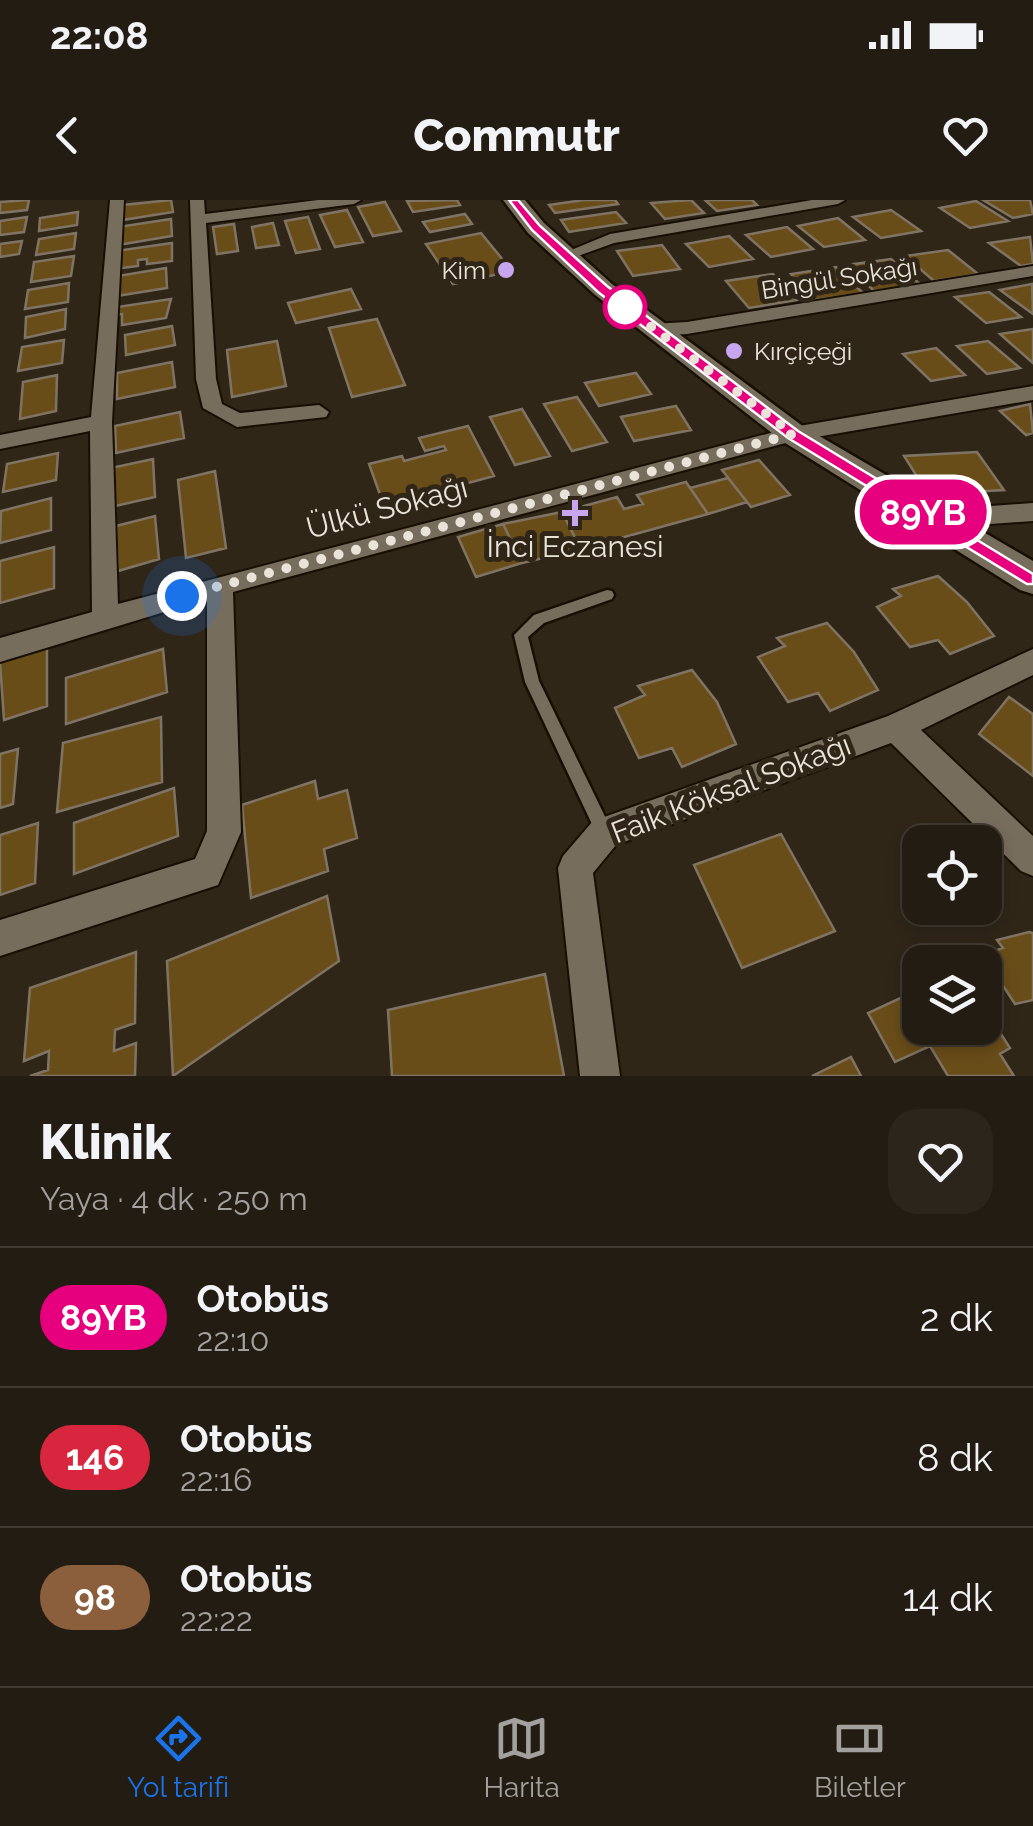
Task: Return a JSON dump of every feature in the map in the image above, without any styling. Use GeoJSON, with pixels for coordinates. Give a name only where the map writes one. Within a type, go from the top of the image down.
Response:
{"type":"FeatureCollection","features":[{"type":"Feature","properties":{"kind":"main road"},"geometry":{"type":"LineString","coordinates":[[514,200],[536,228],[652,330],[793,434],[1033,579]]}},
{"type":"Feature","properties":{"kind":"street"},"geometry":{"type":"LineString","coordinates":[[105,617],[101,422],[118,200]]}},
{"type":"Feature","properties":{"kind":"street"},"geometry":{"type":"LineString","coordinates":[[318,412],[238,420],[213,408],[206,379],[199,210],[354,200]]}},
{"type":"Feature","properties":{"kind":"street"},"geometry":{"type":"LineString","coordinates":[[566,255],[610,239],[838,200]]}},
{"type":"Feature","properties":{"kind":"street","name":"Bingül Sokağı"},"geometry":{"type":"LineString","coordinates":[[652,330],[687,328],[1033,272]]}},
{"type":"Feature","properties":{"kind":"street","name":"Ülkü Sokağı"},"geometry":{"type":"LineString","coordinates":[[0,650],[220,585],[793,434],[1033,392]]}},
{"type":"Feature","properties":{"kind":"street"},"geometry":{"type":"LineString","coordinates":[[0,442],[101,422]]}},
{"type":"Feature","properties":{"kind":"street"},"geometry":{"type":"LineString","coordinates":[[935,519],[1033,512]]}},
{"type":"Feature","properties":{"kind":"street"},"geometry":{"type":"LineString","coordinates":[[0,938],[206,873],[224,832],[220,585]]}},
{"type":"Feature","properties":{"kind":"street","name":"Faik Köksal Sokağı"},"geometry":{"type":"LineString","coordinates":[[600,1076],[575,868],[605,834],[896,727],[1033,660]]}},
{"type":"Feature","properties":{"kind":"street"},"geometry":{"type":"LineString","coordinates":[[896,727],[1033,859]]}},
{"type":"Feature","properties":{"kind":"lane"},"geometry":{"type":"LineString","coordinates":[[605,834],[532,682],[521,635],[539,619],[607,595]]}},
{"type":"Feature","properties":{"kind":"building"},"geometry":{"type":"Polygon","coordinates":[[[29,200],[27,210],[0,213],[0,202],[29,200]]]}},
{"type":"Feature","properties":{"kind":"building"},"geometry":{"type":"Polygon","coordinates":[[[171,200],[173,212],[123,220],[123,205],[171,200]]]}},
{"type":"Feature","properties":{"kind":"building"},"geometry":{"type":"Polygon","coordinates":[[[457,200],[460,205],[413,212],[407,201],[457,200]]]}},
{"type":"Feature","properties":{"kind":"building"},"geometry":{"type":"Polygon","coordinates":[[[615,200],[618,204],[555,213],[549,205],[615,200]]]}},
{"type":"Feature","properties":{"kind":"building"},"geometry":{"type":"Polygon","coordinates":[[[691,200],[704,213],[665,219],[651,203],[691,200]]]}},
{"type":"Feature","properties":{"kind":"building"},"geometry":{"type":"Polygon","coordinates":[[[705,200],[752,200],[757,205],[717,211],[705,200]]]}},
{"type":"Feature","properties":{"kind":"building"},"geometry":{"type":"Polygon","coordinates":[[[983,200],[1030,200],[1033,214],[1013,218],[983,200]]]}},
{"type":"Feature","properties":{"kind":"building"},"geometry":{"type":"Polygon","coordinates":[[[976,201],[1008,221],[970,228],[940,208],[976,201]]]}},
{"type":"Feature","properties":{"kind":"building"},"geometry":{"type":"Polygon","coordinates":[[[385,202],[401,231],[373,236],[358,207],[385,202]]]}},
{"type":"Feature","properties":{"kind":"building"},"geometry":{"type":"Polygon","coordinates":[[[347,210],[363,242],[335,247],[320,215],[347,210]]]}},
{"type":"Feature","properties":{"kind":"building"},"geometry":{"type":"Polygon","coordinates":[[[891,210],[921,231],[881,238],[853,217],[891,210]]]}},
{"type":"Feature","properties":{"kind":"building"},"geometry":{"type":"Polygon","coordinates":[[[78,212],[77,225],[39,231],[40,218],[78,212]]]}},
{"type":"Feature","properties":{"kind":"building"},"geometry":{"type":"Polygon","coordinates":[[[616,212],[626,223],[569,232],[561,220],[616,212]]]}},
{"type":"Feature","properties":{"kind":"building"},"geometry":{"type":"Polygon","coordinates":[[[465,214],[472,224],[430,232],[423,222],[465,214]]]}},
{"type":"Feature","properties":{"kind":"building"},"geometry":{"type":"Polygon","coordinates":[[[27,217],[24,232],[0,235],[0,221],[27,217]]]}},
{"type":"Feature","properties":{"kind":"building"},"geometry":{"type":"Polygon","coordinates":[[[308,217],[320,249],[296,253],[285,221],[308,217]]]}},
{"type":"Feature","properties":{"kind":"building"},"geometry":{"type":"Polygon","coordinates":[[[838,218],[865,240],[824,247],[798,226],[838,218]]]}},
{"type":"Feature","properties":{"kind":"building"},"geometry":{"type":"Polygon","coordinates":[[[171,219],[172,236],[118,245],[118,227],[171,219]]]}},
{"type":"Feature","properties":{"kind":"building"},"geometry":{"type":"Polygon","coordinates":[[[273,223],[279,245],[256,248],[252,227],[273,223]]]}},
{"type":"Feature","properties":{"kind":"building"},"geometry":{"type":"Polygon","coordinates":[[[234,224],[238,251],[217,254],[213,227],[234,224]]]}},
{"type":"Feature","properties":{"kind":"building"},"geometry":{"type":"Polygon","coordinates":[[[787,227],[813,249],[771,257],[746,235],[787,227]]]}},
{"type":"Feature","properties":{"kind":"building"},"geometry":{"type":"Polygon","coordinates":[[[76,233],[74,249],[36,255],[39,239],[76,233]]]}},
{"type":"Feature","properties":{"kind":"building"},"geometry":{"type":"Polygon","coordinates":[[[481,233],[512,271],[453,284],[426,244],[481,233]]]}},
{"type":"Feature","properties":{"kind":"building"},"geometry":{"type":"Polygon","coordinates":[[[729,236],[753,259],[709,267],[686,244],[729,236]]]}},
{"type":"Feature","properties":{"kind":"building"},"geometry":{"type":"Polygon","coordinates":[[[1030,237],[1033,264],[1021,266],[989,243],[1030,237]]]}},
{"type":"Feature","properties":{"kind":"building"},"geometry":{"type":"Polygon","coordinates":[[[22,241],[19,254],[0,257],[0,244],[22,241]]]}},
{"type":"Feature","properties":{"kind":"building"},"geometry":{"type":"Polygon","coordinates":[[[172,243],[172,261],[147,264],[147,259],[138,260],[138,266],[114,269],[116,251],[172,243]]]}},
{"type":"Feature","properties":{"kind":"building"},"geometry":{"type":"Polygon","coordinates":[[[662,245],[680,269],[633,276],[617,251],[662,245]]]}},
{"type":"Feature","properties":{"kind":"building"},"geometry":{"type":"Polygon","coordinates":[[[948,250],[978,274],[934,281],[905,256],[948,250]]]}},
{"type":"Feature","properties":{"kind":"building"},"geometry":{"type":"Polygon","coordinates":[[[74,256],[71,276],[31,282],[34,262],[74,256]]]}},
{"type":"Feature","properties":{"kind":"building"},"geometry":{"type":"Polygon","coordinates":[[[891,259],[920,284],[874,291],[847,265],[891,259]]]}},
{"type":"Feature","properties":{"kind":"building"},"geometry":{"type":"Polygon","coordinates":[[[836,267],[863,293],[815,300],[791,274],[836,267]]]}},
{"type":"Feature","properties":{"kind":"building"},"geometry":{"type":"Polygon","coordinates":[[[166,268],[167,288],[117,296],[118,276],[166,268]]]}},
{"type":"Feature","properties":{"kind":"building"},"geometry":{"type":"Polygon","coordinates":[[[773,274],[797,300],[749,308],[726,281],[773,274]]]}},
{"type":"Feature","properties":{"kind":"building"},"geometry":{"type":"Polygon","coordinates":[[[69,283],[68,302],[25,309],[28,290],[69,283]]]}},
{"type":"Feature","properties":{"kind":"building"},"geometry":{"type":"Polygon","coordinates":[[[1032,284],[1033,314],[1000,290],[1032,284]]]}},
{"type":"Feature","properties":{"kind":"building"},"geometry":{"type":"Polygon","coordinates":[[[351,289],[361,309],[296,323],[288,303],[351,289]]]}},
{"type":"Feature","properties":{"kind":"building"},"geometry":{"type":"Polygon","coordinates":[[[989,292],[1021,317],[986,323],[955,297],[989,292]]]}},
{"type":"Feature","properties":{"kind":"building"},"geometry":{"type":"Polygon","coordinates":[[[171,299],[166,318],[122,325],[122,314],[116,315],[117,307],[171,299]]]}},
{"type":"Feature","properties":{"kind":"building"},"geometry":{"type":"Polygon","coordinates":[[[66,309],[65,329],[25,338],[26,317],[66,309]]]}},
{"type":"Feature","properties":{"kind":"building"},"geometry":{"type":"Polygon","coordinates":[[[377,319],[405,385],[352,397],[329,328],[377,319]]]}},
{"type":"Feature","properties":{"kind":"building"},"geometry":{"type":"Polygon","coordinates":[[[172,326],[175,345],[126,355],[125,335],[172,326]]]}},
{"type":"Feature","properties":{"kind":"building"},"geometry":{"type":"Polygon","coordinates":[[[1033,329],[1033,363],[1000,334],[1033,329]]]}},
{"type":"Feature","properties":{"kind":"building"},"geometry":{"type":"Polygon","coordinates":[[[64,340],[62,363],[18,371],[22,347],[64,340]]]}},
{"type":"Feature","properties":{"kind":"building"},"geometry":{"type":"Polygon","coordinates":[[[277,341],[286,386],[232,397],[227,350],[277,341]]]}},
{"type":"Feature","properties":{"kind":"building"},"geometry":{"type":"Polygon","coordinates":[[[988,341],[1020,368],[987,374],[957,346],[988,341]]]}},
{"type":"Feature","properties":{"kind":"building"},"geometry":{"type":"Polygon","coordinates":[[[936,348],[965,375],[931,381],[903,354],[936,348]]]}},
{"type":"Feature","properties":{"kind":"building"},"geometry":{"type":"Polygon","coordinates":[[[172,362],[175,387],[117,399],[117,373],[172,362]]]}},
{"type":"Feature","properties":{"kind":"building"},"geometry":{"type":"Polygon","coordinates":[[[636,373],[651,394],[599,406],[585,383],[636,373]]]}},
{"type":"Feature","properties":{"kind":"building"},"geometry":{"type":"Polygon","coordinates":[[[57,375],[56,411],[20,419],[23,382],[57,375]]]}},
{"type":"Feature","properties":{"kind":"building"},"geometry":{"type":"Polygon","coordinates":[[[577,397],[607,442],[572,451],[544,404],[577,397]]]}},
{"type":"Feature","properties":{"kind":"building"},"geometry":{"type":"Polygon","coordinates":[[[1030,404],[1033,433],[1026,435],[1000,411],[1030,404]]]}},
{"type":"Feature","properties":{"kind":"building"},"geometry":{"type":"Polygon","coordinates":[[[676,406],[691,430],[634,441],[621,417],[676,406]]]}},
{"type":"Feature","properties":{"kind":"building"},"geometry":{"type":"Polygon","coordinates":[[[522,409],[550,456],[515,465],[490,417],[522,409]]]}},
{"type":"Feature","properties":{"kind":"building"},"geometry":{"type":"Polygon","coordinates":[[[180,412],[184,438],[116,453],[115,426],[180,412]]]}},
{"type":"Feature","properties":{"kind":"building"},"geometry":{"type":"Polygon","coordinates":[[[468,426],[494,476],[384,506],[369,464],[402,456],[404,461],[446,450],[444,446],[425,451],[419,438],[468,426]]]}},
{"type":"Feature","properties":{"kind":"building"},"geometry":{"type":"Polygon","coordinates":[[[977,452],[1004,490],[928,494],[904,456],[977,452]]]}},
{"type":"Feature","properties":{"kind":"building"},"geometry":{"type":"Polygon","coordinates":[[[58,453],[56,480],[3,492],[7,464],[58,453]]]}},
{"type":"Feature","properties":{"kind":"building"},"geometry":{"type":"Polygon","coordinates":[[[153,459],[155,497],[111,507],[111,468],[153,459]]]}},
{"type":"Feature","properties":{"kind":"building"},"geometry":{"type":"Polygon","coordinates":[[[759,460],[790,495],[751,507],[722,470],[759,460]]]}},
{"type":"Feature","properties":{"kind":"building"},"geometry":{"type":"Polygon","coordinates":[[[215,471],[226,548],[186,558],[178,480],[215,471]]]}},
{"type":"Feature","properties":{"kind":"building"},"geometry":{"type":"Polygon","coordinates":[[[728,478],[747,502],[708,514],[690,488],[728,478]]]}},
{"type":"Feature","properties":{"kind":"building"},"geometry":{"type":"Polygon","coordinates":[[[686,482],[708,514],[581,549],[562,512],[617,497],[624,509],[643,504],[637,495],[686,482]]]}},
{"type":"Feature","properties":{"kind":"building"},"geometry":{"type":"Polygon","coordinates":[[[51,498],[51,530],[0,543],[1,511],[51,498]]]}},
{"type":"Feature","properties":{"kind":"building"},"geometry":{"type":"Polygon","coordinates":[[[562,512],[581,549],[522,563],[503,524],[562,512]]]}},
{"type":"Feature","properties":{"kind":"building"},"geometry":{"type":"Polygon","coordinates":[[[155,516],[159,559],[118,571],[116,526],[155,516]]]}},
{"type":"Feature","properties":{"kind":"building"},"geometry":{"type":"Polygon","coordinates":[[[503,524],[522,563],[476,577],[458,537],[503,524]]]}},
{"type":"Feature","properties":{"kind":"building"},"geometry":{"type":"Polygon","coordinates":[[[54,547],[54,588],[0,603],[0,561],[54,547]]]}},
{"type":"Feature","properties":{"kind":"building"},"geometry":{"type":"Polygon","coordinates":[[[938,576],[967,602],[994,636],[950,654],[938,640],[910,647],[877,607],[901,596],[893,589],[938,576]]]}},
{"type":"Feature","properties":{"kind":"building"},"geometry":{"type":"Polygon","coordinates":[[[827,623],[854,652],[878,690],[830,711],[818,693],[788,702],[758,657],[785,646],[777,638],[827,623]]]}},
{"type":"Feature","properties":{"kind":"building"},"geometry":{"type":"Polygon","coordinates":[[[47,647],[47,706],[4,720],[0,662],[47,647]]]}},
{"type":"Feature","properties":{"kind":"building"},"geometry":{"type":"Polygon","coordinates":[[[163,649],[167,692],[66,724],[66,678],[163,649]]]}},
{"type":"Feature","properties":{"kind":"building"},"geometry":{"type":"Polygon","coordinates":[[[692,670],[717,702],[736,744],[682,767],[672,748],[639,758],[615,708],[645,695],[638,686],[692,670]]]}},
{"type":"Feature","properties":{"kind":"building"},"geometry":{"type":"Polygon","coordinates":[[[1009,697],[1033,714],[1033,776],[979,734],[1009,697]]]}},
{"type":"Feature","properties":{"kind":"building"},"geometry":{"type":"Polygon","coordinates":[[[161,717],[162,782],[57,812],[63,743],[161,717]]]}},
{"type":"Feature","properties":{"kind":"building"},"geometry":{"type":"Polygon","coordinates":[[[18,749],[13,804],[0,808],[0,754],[18,749]]]}},
{"type":"Feature","properties":{"kind":"building"},"geometry":{"type":"Polygon","coordinates":[[[315,781],[318,799],[347,790],[357,838],[324,849],[328,871],[251,898],[242,805],[315,781]]]}},
{"type":"Feature","properties":{"kind":"building"},"geometry":{"type":"Polygon","coordinates":[[[174,788],[178,836],[74,874],[74,823],[174,788]]]}},
{"type":"Feature","properties":{"kind":"building"},"geometry":{"type":"Polygon","coordinates":[[[38,823],[35,883],[0,895],[0,835],[38,823]]]}},
{"type":"Feature","properties":{"kind":"building"},"geometry":{"type":"Polygon","coordinates":[[[781,834],[835,931],[742,968],[694,865],[781,834]]]}},
{"type":"Feature","properties":{"kind":"building"},"geometry":{"type":"Polygon","coordinates":[[[327,896],[339,961],[173,1076],[167,961],[327,896]]]}},
{"type":"Feature","properties":{"kind":"building"},"geometry":{"type":"Polygon","coordinates":[[[1033,933],[1033,1000],[1015,1004],[1002,984],[1003,948],[997,940],[1033,933]]]}},
{"type":"Feature","properties":{"kind":"building"},"geometry":{"type":"Polygon","coordinates":[[[136,952],[135,1023],[115,1030],[114,1051],[136,1043],[135,1076],[30,1076],[48,1070],[49,1051],[24,1061],[30,988],[136,952]]]}},
{"type":"Feature","properties":{"kind":"building"},"geometry":{"type":"Polygon","coordinates":[[[545,974],[564,1076],[392,1076],[388,1010],[545,974]]]}},
{"type":"Feature","properties":{"kind":"building"},"geometry":{"type":"Polygon","coordinates":[[[902,997],[902,1045],[1002,1045],[1002,1036],[1010,1048],[1000,1054],[1014,1076],[948,1076],[930,1046],[895,1062],[868,1013],[902,997]]]}},
{"type":"Feature","properties":{"kind":"building"},"geometry":{"type":"Polygon","coordinates":[[[851,1057],[861,1076],[812,1076],[851,1057]]]}},
{"type":"Feature","properties":{"kind":"bus line","name":"89YB"},"geometry":{"type":"LineString","coordinates":[[514,200],[536,228],[602,289],[793,434],[1033,579]]}},
{"type":"Feature","properties":{"kind":"place","name":"Kim"},"geometry":{"type":"Point","coordinates":[506,270]}},
{"type":"Feature","properties":{"kind":"place","name":"Kırçiçeği"},"geometry":{"type":"Point","coordinates":[734,351]}},
{"type":"Feature","properties":{"kind":"place","name":"İnci Eczanesi"},"geometry":{"type":"Point","coordinates":[575,513]}},
{"type":"Feature","properties":{"kind":"route"},"geometry":{"type":"LineString","coordinates":[[182,596],[793,434],[625,307]]}}]}
